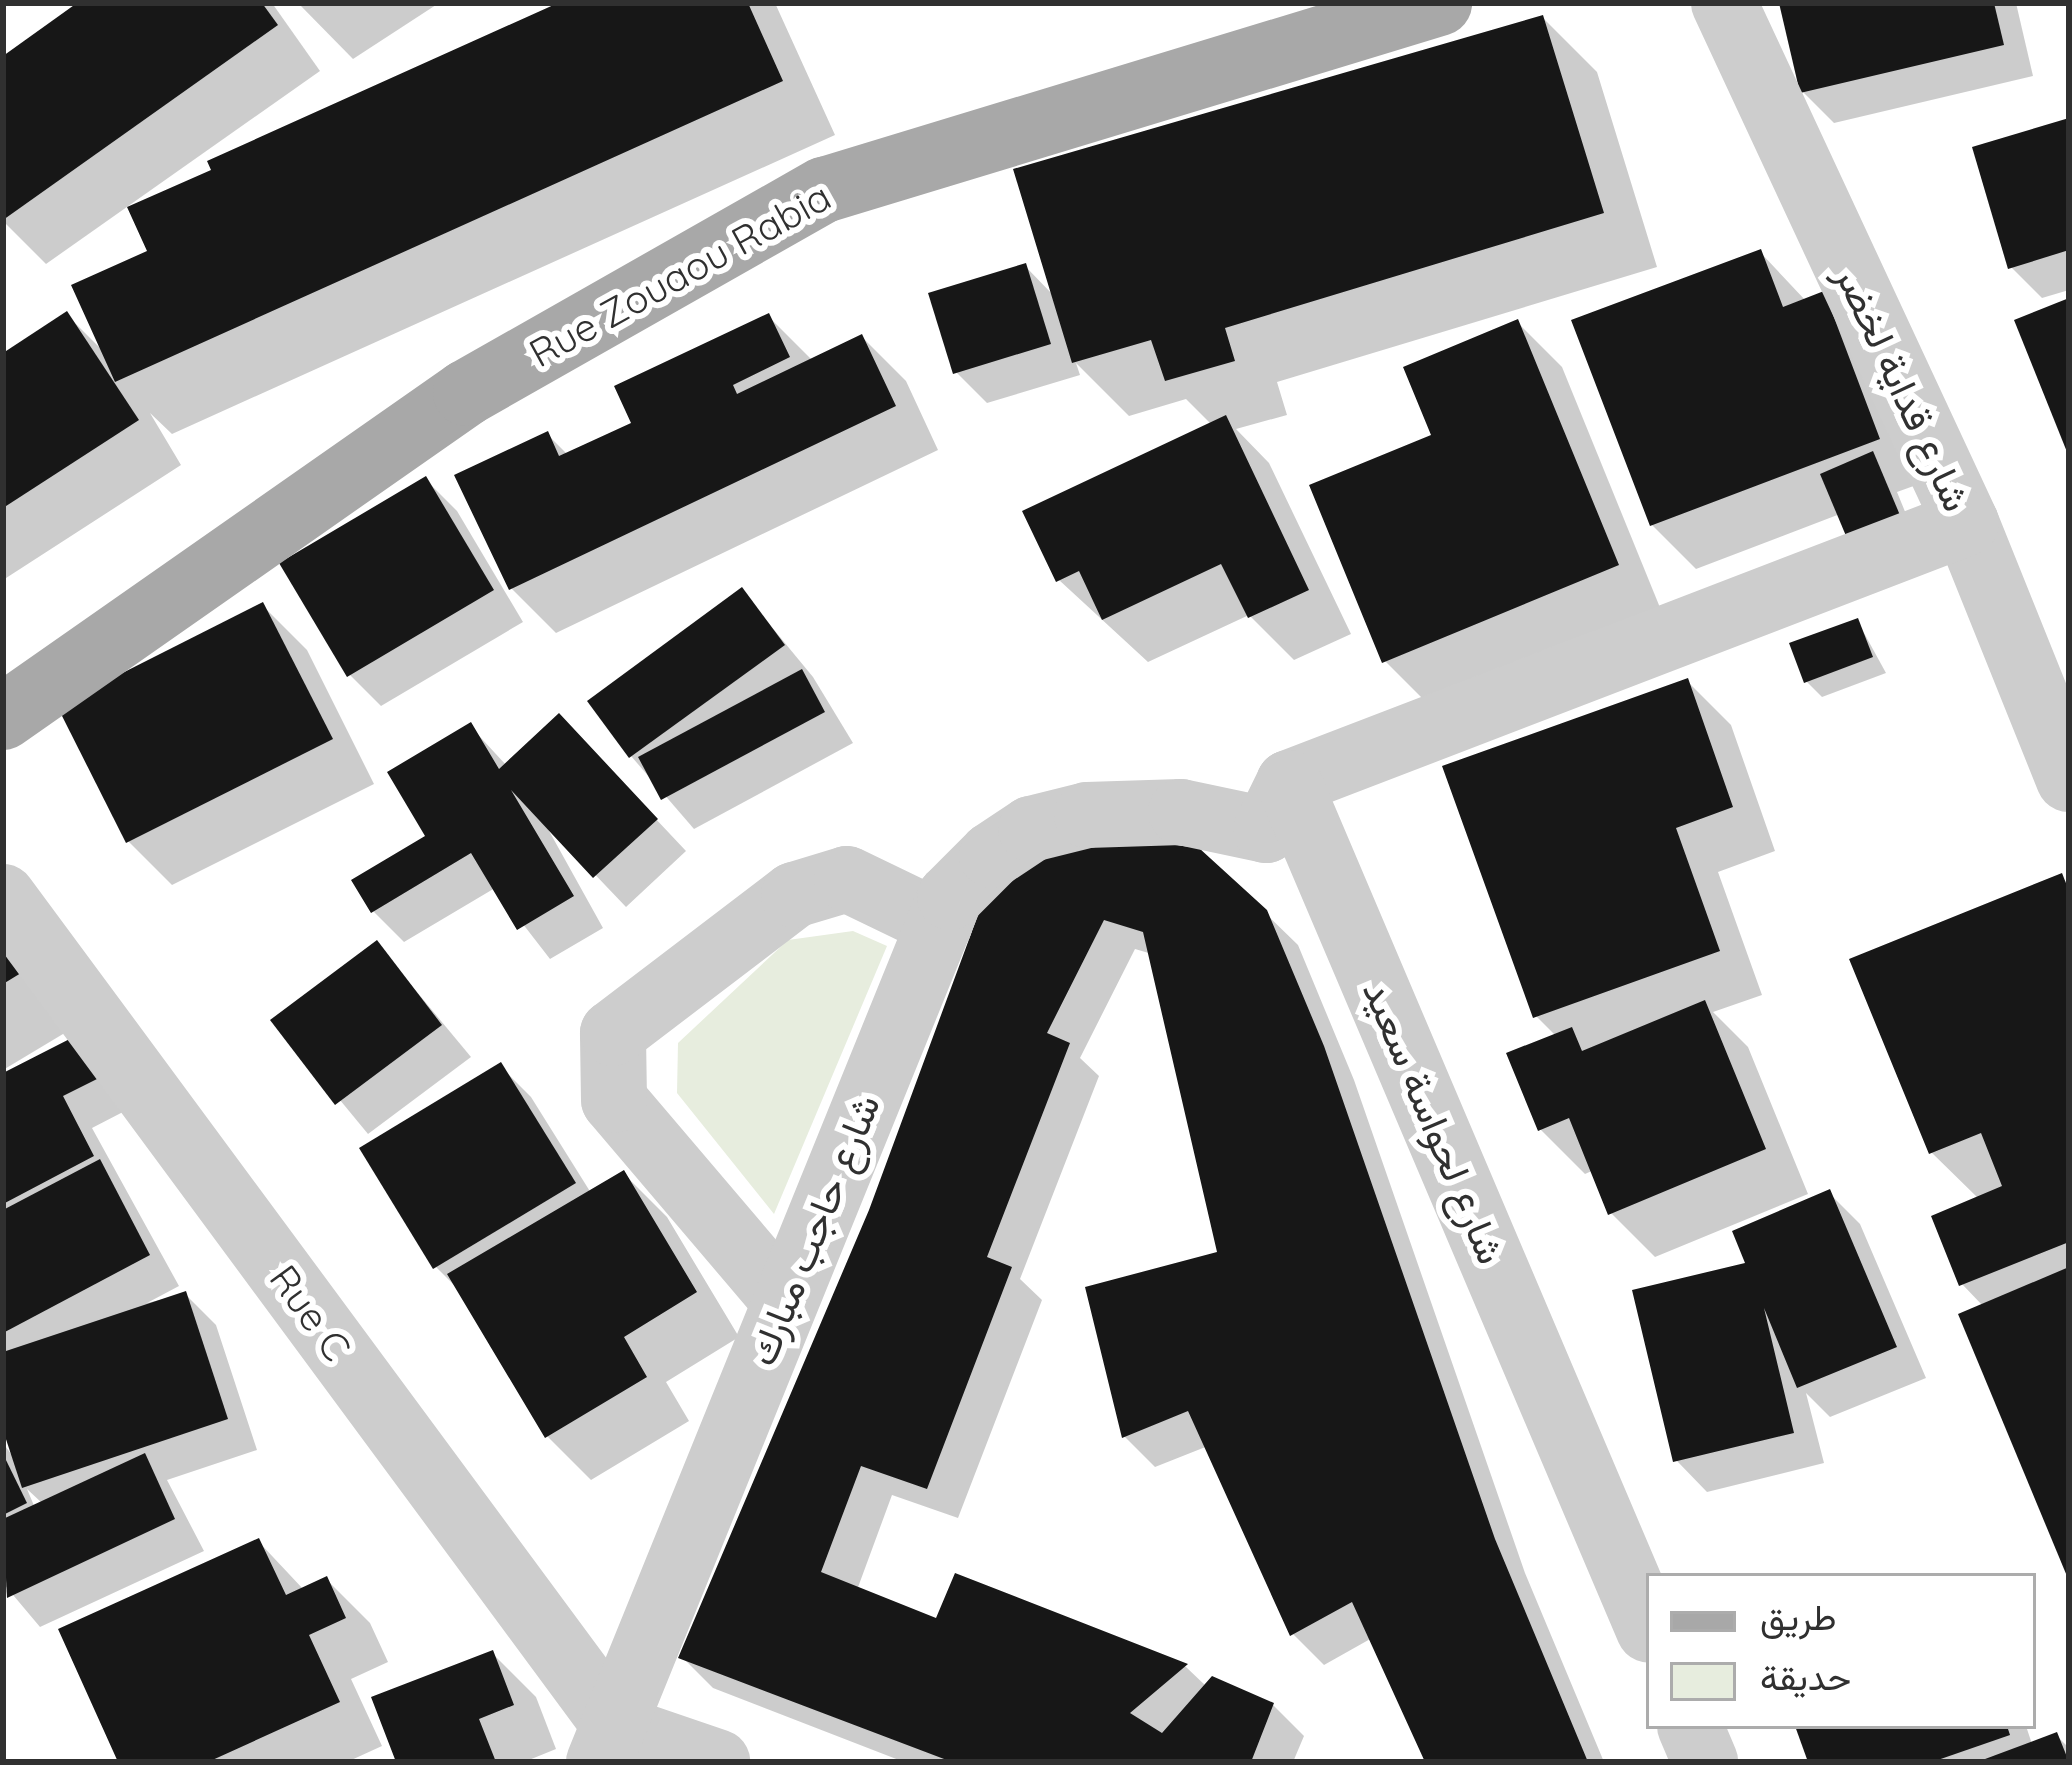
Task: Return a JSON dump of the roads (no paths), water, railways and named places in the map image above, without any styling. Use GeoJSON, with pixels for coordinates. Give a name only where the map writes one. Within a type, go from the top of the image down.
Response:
{"type":"FeatureCollection","features":[{"type":"Feature","properties":{"kind":"main road","name":"Rue Zouaou Rabia"},"geometry":{"type":"LineString","coordinates":[[3,717],[466,393],[824,190],[1439,3]]}},
{"type":"Feature","properties":{"kind":"street","name":"شارع قداية لخضر"},"geometry":{"type":"LineString","coordinates":[[1724,3],[1966,523],[2069,779]]}},
{"type":"Feature","properties":{"kind":"street"},"geometry":{"type":"LineString","coordinates":[[1288,783],[1966,523]]}},
{"type":"Feature","properties":{"kind":"street","name":"شارع حاجب مبارك"},"geometry":{"type":"LineString","coordinates":[[608,1745],[950,897],[1031,829],[1138,812],[1221,817],[1266,830],[1288,783]]}},
{"type":"Feature","properties":{"kind":"street","name":"شارع لحواسة سعيد"},"geometry":{"type":"LineString","coordinates":[[1288,783],[1646,1623]]}},
{"type":"Feature","properties":{"kind":"street"},"geometry":{"type":"LineString","coordinates":[[784,1300],[614,1100],[613,1033],[794,895],[847,879],[940,924]]}},
{"type":"Feature","properties":{"kind":"street","name":"Rue C"},"geometry":{"type":"LineString","coordinates":[[3,897],[608,1745]]}},
{"type":"Feature","properties":{"kind":"street"},"geometry":{"type":"LineString","coordinates":[[1691,1729],[1705,1762]]}},
{"type":"Feature","properties":{"kind":"street"},"geometry":{"type":"LineString","coordinates":[[608,1745],[716,1762]]}}]}
